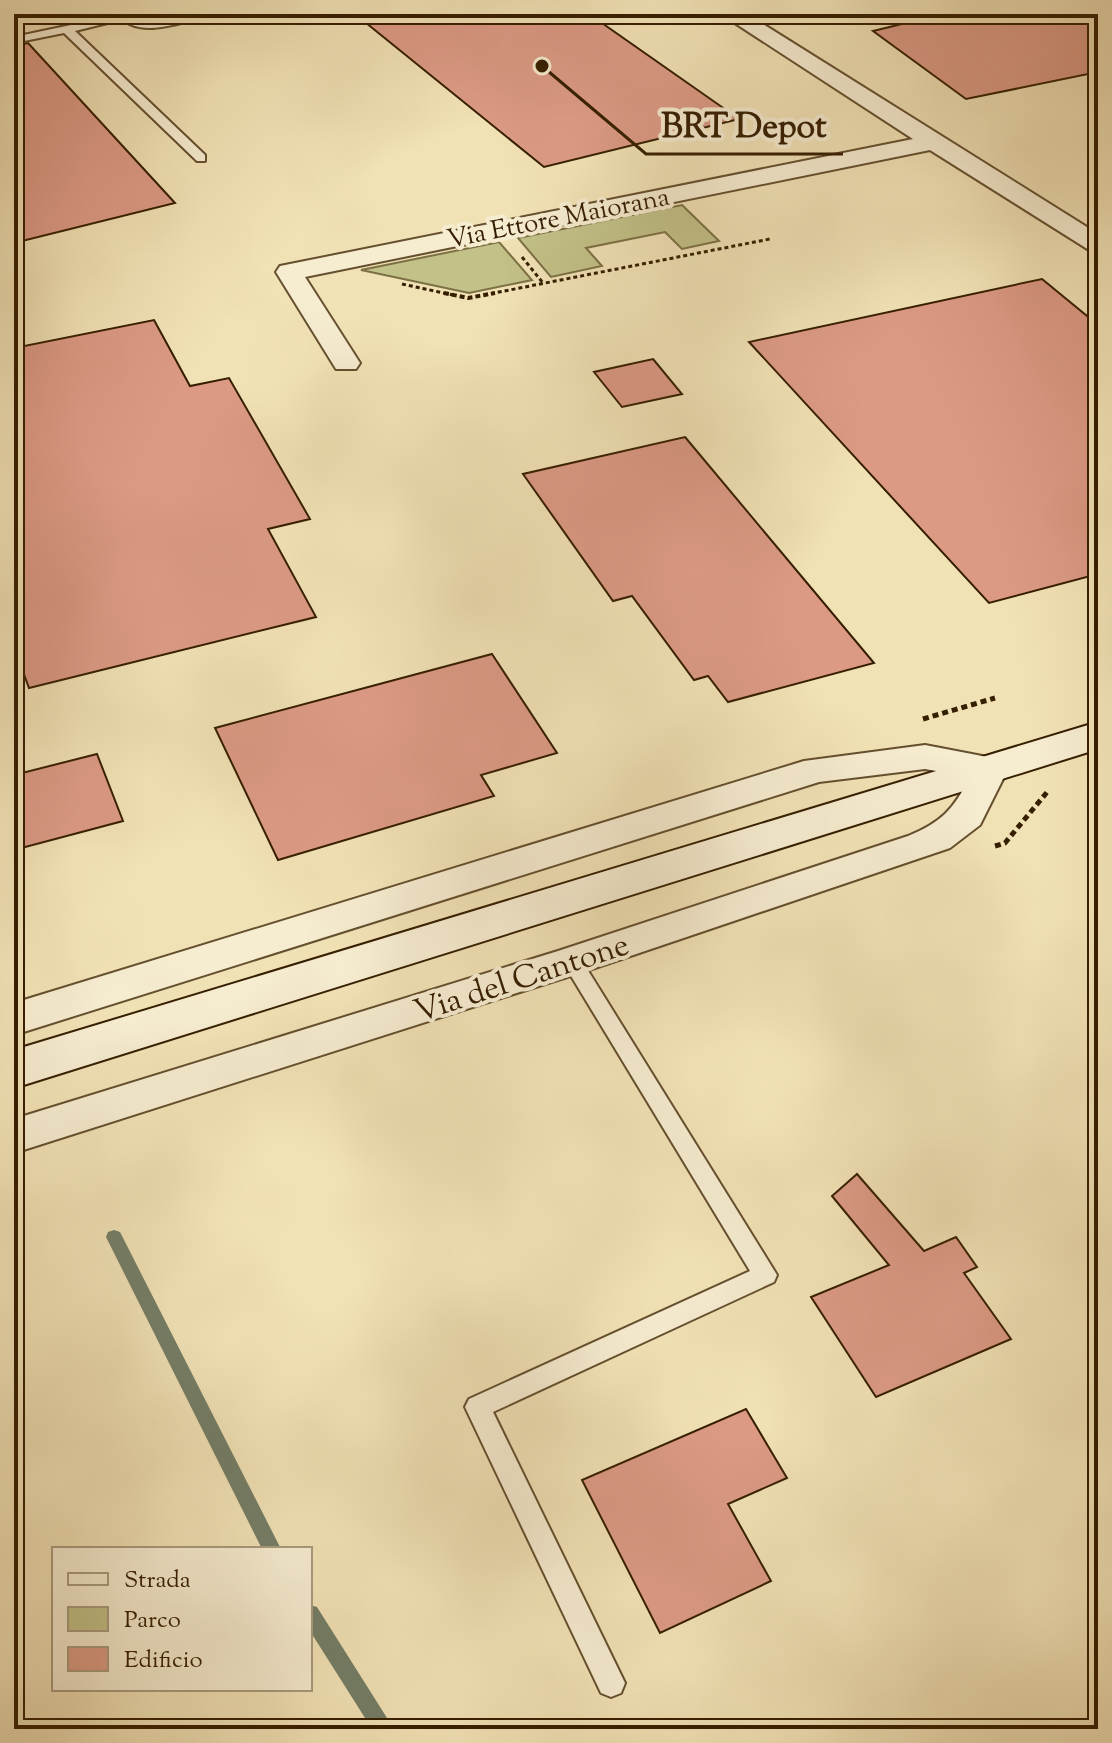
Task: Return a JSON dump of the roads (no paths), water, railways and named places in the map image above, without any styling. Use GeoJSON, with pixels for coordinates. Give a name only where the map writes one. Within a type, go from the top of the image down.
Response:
{"type":"FeatureCollection","features":[{"type":"Feature","properties":{"kind":"street"},"geometry":{"type":"LineString","coordinates":[[129,15],[135,20],[160,22],[189,14]]}},
{"type":"Feature","properties":{"kind":"street"},"geometry":{"type":"LineString","coordinates":[[732,14],[1098,245]]}},
{"type":"Feature","properties":{"kind":"street","name":"Via Ettore Maiorana"},"geometry":{"type":"LineString","coordinates":[[346,363],[289,272],[933,142]]}},
{"type":"Feature","properties":{"kind":"street","name":"Via del Cantone"},"geometry":{"type":"LineString","coordinates":[[14,1069],[1098,735]]}},
{"type":"Feature","properties":{"kind":"street","name":"Via del Cantone"},"geometry":{"type":"LineString","coordinates":[[14,1019],[817,770],[925,757],[990,769]]}},
{"type":"Feature","properties":{"kind":"street","name":"Via del Cantone"},"geometry":{"type":"LineString","coordinates":[[14,1136],[572,961],[954,832],[971,816],[990,769]]}},
{"type":"Feature","properties":{"kind":"lane"},"geometry":{"type":"LineString","coordinates":[[14,40],[129,15]]}},
{"type":"Feature","properties":{"kind":"lane"},"geometry":{"type":"LineString","coordinates":[[66,29],[201,158]]}},
{"type":"Feature","properties":{"kind":"lane"},"geometry":{"type":"LineString","coordinates":[[572,961],[765,1275],[478,1407],[611,1683]]}},
{"type":"Feature","properties":{"kind":"waterway"},"geometry":{"type":"LineString","coordinates":[[114,1237],[271,1547]]}},
{"type":"Feature","properties":{"kind":"waterway"},"geometry":{"type":"LineString","coordinates":[[312,1617],[384,1729]]}},
{"type":"Feature","properties":{"kind":"place","name":"BRT Depot"},"geometry":{"type":"Point","coordinates":[542,66]}}]}
